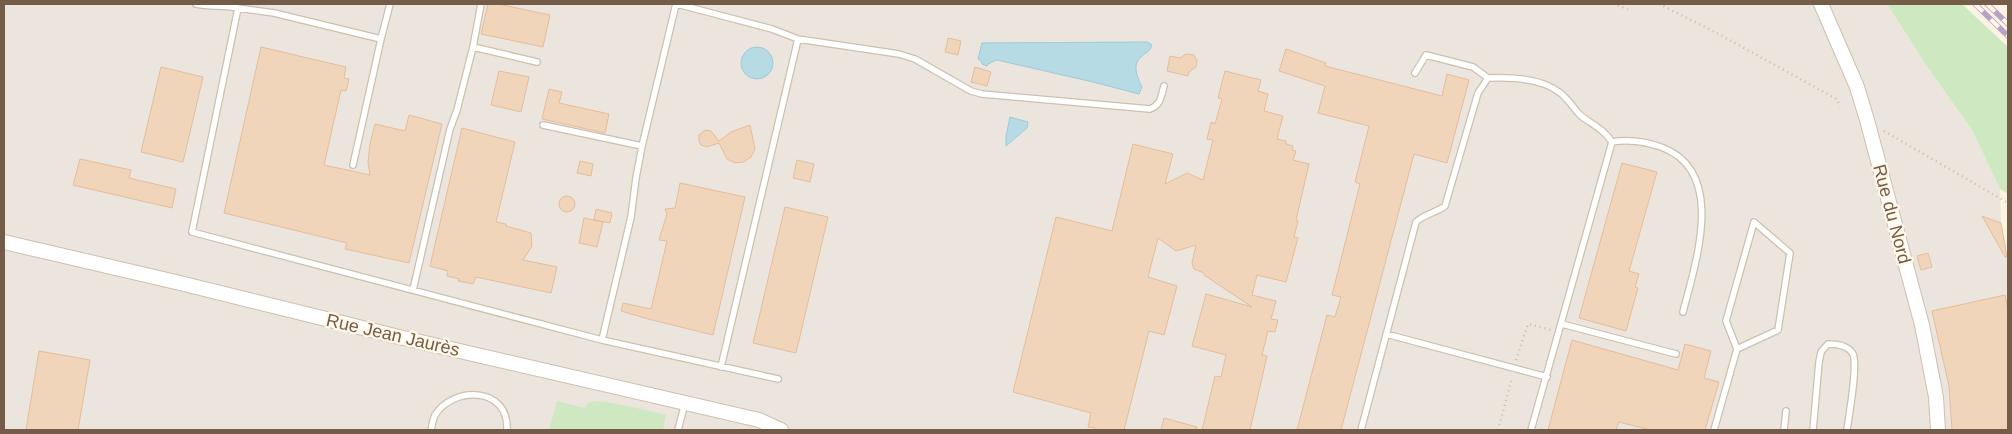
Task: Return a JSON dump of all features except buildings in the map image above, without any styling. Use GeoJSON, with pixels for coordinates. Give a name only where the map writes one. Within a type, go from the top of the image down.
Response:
{"type":"FeatureCollection","features":[{"type":"Feature","properties":{"kind":"street","name":"Rue du Nord"},"geometry":{"type":"LineString","coordinates":[[1821,4],[1857,86],[1867,120],[1922,325],[1936,397],[1938,430]]}},
{"type":"Feature","properties":{"kind":"street","name":"Rue Jean Jaurès"},"geometry":{"type":"LineString","coordinates":[[4,242],[399,337],[685,402],[759,420],[781,430]]}},
{"type":"Feature","properties":{"kind":"lane"},"geometry":{"type":"LineString","coordinates":[[196,4],[209,7],[218,5],[262,7],[381,40]]}},
{"type":"Feature","properties":{"kind":"lane"},"geometry":{"type":"LineString","coordinates":[[353,165],[390,4]]}},
{"type":"Feature","properties":{"kind":"lane"},"geometry":{"type":"LineString","coordinates":[[413,290],[450,129],[457,110],[473,47],[475,28],[481,4]]}},
{"type":"Feature","properties":{"kind":"lane"},"geometry":{"type":"LineString","coordinates":[[602,340],[631,217],[642,146],[677,4],[772,29],[798,38],[899,54],[915,59],[971,91],[982,94],[1150,109],[1159,103],[1164,86]]}},
{"type":"Feature","properties":{"kind":"lane"},"geometry":{"type":"LineString","coordinates":[[238,6],[192,232],[602,340],[721,368],[778,379]]}},
{"type":"Feature","properties":{"kind":"lane"},"geometry":{"type":"LineString","coordinates":[[721,368],[798,38]]}},
{"type":"Feature","properties":{"kind":"lane"},"geometry":{"type":"LineString","coordinates":[[473,47],[537,62]]}},
{"type":"Feature","properties":{"kind":"lane"},"geometry":{"type":"LineString","coordinates":[[1415,73],[1426,55],[1473,67],[1488,78],[1504,77],[1535,81],[1559,91],[1580,114],[1607,134],[1612,142],[1531,430]]}},
{"type":"Feature","properties":{"kind":"lane"},"geometry":{"type":"LineString","coordinates":[[1361,430],[1416,222],[1424,215],[1437,212],[1445,206],[1478,93],[1488,78]]}},
{"type":"Feature","properties":{"kind":"lane"},"geometry":{"type":"LineString","coordinates":[[543,125],[642,146]]}},
{"type":"Feature","properties":{"kind":"lane"},"geometry":{"type":"LineString","coordinates":[[1612,142],[1627,139],[1651,143],[1671,150],[1691,167],[1701,193],[1701,211],[1698,254],[1683,312]]}},
{"type":"Feature","properties":{"kind":"lane"},"geometry":{"type":"LineString","coordinates":[[1714,430],[1737,349],[1726,321],[1754,222],[1790,253],[1778,330],[1737,349]]}},
{"type":"Feature","properties":{"kind":"lane"},"geometry":{"type":"LineString","coordinates":[[1562,324],[1676,354]]}},
{"type":"Feature","properties":{"kind":"lane"},"geometry":{"type":"LineString","coordinates":[[1386,334],[1547,377]]}},
{"type":"Feature","properties":{"kind":"lane"},"geometry":{"type":"LineString","coordinates":[[1813,430],[1821,352],[1828,344],[1838,344],[1846,348],[1853,355],[1854,372],[1848,430]]}},
{"type":"Feature","properties":{"kind":"lane"},"geometry":{"type":"LineString","coordinates":[[431,430],[434,416],[445,405],[459,398],[474,394],[495,400],[504,409],[507,422],[506,430]]}},
{"type":"Feature","properties":{"kind":"lane"},"geometry":{"type":"LineString","coordinates":[[678,430],[685,402]]}},
{"type":"Feature","properties":{"kind":"lane"},"geometry":{"type":"LineString","coordinates":[[1784,430],[1786,411]]}},
{"type":"Feature","properties":{"kind":"path"},"geometry":{"type":"LineString","coordinates":[[1613,4],[1628,9]]}},
{"type":"Feature","properties":{"kind":"path"},"geometry":{"type":"LineString","coordinates":[[1659,4],[1833,96],[1837,99],[1840,107]]}},
{"type":"Feature","properties":{"kind":"path"},"geometry":{"type":"LineString","coordinates":[[1867,120],[2008,204]]}},
{"type":"Feature","properties":{"kind":"path"},"geometry":{"type":"LineString","coordinates":[[1498,430],[1528,324],[1560,332]]}},
{"type":"Feature","properties":{"kind":"shaded area"},"geometry":{"type":"Polygon","coordinates":[[[4,4],[1887,4],[1928,68],[1972,130],[2000,189],[2001,223],[2008,262],[2008,430],[4,430],[4,4]]]}},
{"type":"Feature","properties":{"kind":"green space"},"geometry":{"type":"Polygon","coordinates":[[[1887,4],[1962,4],[2008,47],[2008,194],[2000,189],[1972,130],[1928,68],[1887,4]]]}},
{"type":"Feature","properties":{"kind":"green space"},"geometry":{"type":"Polygon","coordinates":[[[557,401],[585,408],[590,402],[604,402],[666,415],[663,430],[549,430],[557,401]]]}},
{"type":"Feature","properties":{"kind":"water"},"geometry":{"type":"Polygon","coordinates":[[[1148,42],[1152,45],[1149,51],[1138,60],[1136,67],[1142,87],[1139,94],[997,60],[987,66],[978,59],[982,43],[1148,42]]]}},
{"type":"Feature","properties":{"kind":"water"},"geometry":{"type":"Polygon","coordinates":[[[757,47],[763,48],[768,52],[772,57],[772,69],[768,74],[763,78],[757,79],[751,78],[746,74],[742,69],[741,63],[742,57],[746,52],[751,48],[757,47]]]}},
{"type":"Feature","properties":{"kind":"water"},"geometry":{"type":"Polygon","coordinates":[[[1010,117],[1028,122],[1027,128],[1006,146],[1006,136],[1010,117]]]}},
{"type":"Feature","properties":{"kind":"railway"},"geometry":{"type":"LineString","coordinates":[[1975,4],[2008,36]]}},
{"type":"Feature","properties":{"kind":"railway"},"geometry":{"type":"LineString","coordinates":[[1987,4],[2008,24]]}}]}
